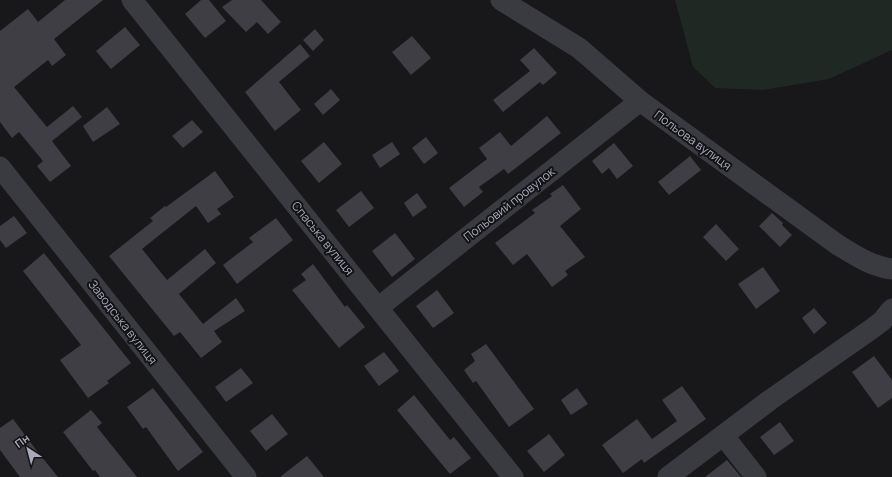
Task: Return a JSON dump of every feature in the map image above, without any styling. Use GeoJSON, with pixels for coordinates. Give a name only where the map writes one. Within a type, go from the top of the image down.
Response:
{"type":"FeatureCollection","features":[{"type":"Feature","properties":{"kind":"street","name":"Спаська вулиця"},"geometry":{"type":"LineString","coordinates":[[132,0],[379,307],[513,477]]}},
{"type":"Feature","properties":{"kind":"street","name":"Польова вулиця"},"geometry":{"type":"LineString","coordinates":[[502,0],[579,48],[640,101],[838,245],[864,261],[876,266],[892,269]]}},
{"type":"Feature","properties":{"kind":"street","name":"Польовий провулок"},"geometry":{"type":"LineString","coordinates":[[379,307],[640,101]]}},
{"type":"Feature","properties":{"kind":"street","name":"Заводська вулиця"},"geometry":{"type":"LineString","coordinates":[[0,167],[246,477]]}},
{"type":"Feature","properties":{"kind":"street"},"geometry":{"type":"LineString","coordinates":[[668,477],[723,435],[873,328],[882,321],[892,308]]}},
{"type":"Feature","properties":{"kind":"street"},"geometry":{"type":"LineString","coordinates":[[723,435],[756,477]]}},
{"type":"Feature","properties":{"kind":"shaded area"},"geometry":{"type":"Polygon","coordinates":[[[675,0],[892,0],[892,50],[829,79],[763,90],[715,88],[693,67],[675,0]]]}},
{"type":"Feature","properties":{"kind":"building"},"geometry":{"type":"Polygon","coordinates":[[[65,0],[103,0],[54,39],[66,55],[52,66],[48,60],[14,87],[47,127],[73,106],[82,117],[52,141],[71,166],[50,182],[37,166],[43,161],[19,132],[12,138],[0,122],[0,31],[28,9],[38,22],[65,0]]]}},
{"type":"Feature","properties":{"kind":"building"},"geometry":{"type":"Polygon","coordinates":[[[201,0],[209,0],[226,21],[205,38],[185,14],[201,0]]]}},
{"type":"Feature","properties":{"kind":"building"},"geometry":{"type":"Polygon","coordinates":[[[232,0],[261,0],[281,22],[268,34],[257,22],[246,32],[222,7],[232,0]]]}},
{"type":"Feature","properties":{"kind":"building"},"geometry":{"type":"Polygon","coordinates":[[[125,27],[140,45],[111,69],[96,51],[125,27]]]}},
{"type":"Feature","properties":{"kind":"building"},"geometry":{"type":"Polygon","coordinates":[[[315,29],[324,40],[313,51],[303,40],[315,29]]]}},
{"type":"Feature","properties":{"kind":"building"},"geometry":{"type":"Polygon","coordinates":[[[412,36],[431,58],[411,75],[392,52],[412,36]]]}},
{"type":"Feature","properties":{"kind":"building"},"geometry":{"type":"Polygon","coordinates":[[[300,44],[310,56],[279,82],[301,110],[275,131],[245,92],[300,44]]]}},
{"type":"Feature","properties":{"kind":"building"},"geometry":{"type":"Polygon","coordinates":[[[534,48],[557,73],[543,85],[540,82],[503,112],[493,100],[530,71],[520,60],[534,48]]]}},
{"type":"Feature","properties":{"kind":"building"},"geometry":{"type":"Polygon","coordinates":[[[331,89],[340,100],[323,115],[314,104],[331,89]]]}},
{"type":"Feature","properties":{"kind":"building"},"geometry":{"type":"Polygon","coordinates":[[[107,107],[120,124],[93,142],[83,126],[107,107]]]}},
{"type":"Feature","properties":{"kind":"building"},"geometry":{"type":"Polygon","coordinates":[[[547,116],[561,133],[508,174],[504,169],[479,187],[483,192],[464,207],[449,188],[487,159],[479,148],[500,132],[511,146],[547,116]]]}},
{"type":"Feature","properties":{"kind":"building"},"geometry":{"type":"Polygon","coordinates":[[[192,120],[203,132],[183,148],[172,136],[192,120]]]}},
{"type":"Feature","properties":{"kind":"building"},"geometry":{"type":"Polygon","coordinates":[[[426,137],[438,153],[424,164],[412,148],[426,137]]]}},
{"type":"Feature","properties":{"kind":"building"},"geometry":{"type":"Polygon","coordinates":[[[324,142],[342,164],[319,183],[301,161],[324,142]]]}},
{"type":"Feature","properties":{"kind":"building"},"geometry":{"type":"Polygon","coordinates":[[[392,142],[400,154],[380,168],[372,155],[392,142]]]}},
{"type":"Feature","properties":{"kind":"building"},"geometry":{"type":"Polygon","coordinates":[[[614,143],[633,166],[617,179],[609,168],[602,174],[592,161],[614,143]]]}},
{"type":"Feature","properties":{"kind":"building"},"geometry":{"type":"Polygon","coordinates":[[[690,156],[701,170],[669,195],[658,182],[690,156]]]}},
{"type":"Feature","properties":{"kind":"building"},"geometry":{"type":"Polygon","coordinates":[[[215,171],[234,197],[217,209],[221,214],[208,223],[196,206],[142,249],[167,280],[205,249],[216,263],[179,294],[203,324],[236,298],[245,311],[214,331],[222,342],[201,358],[180,332],[174,336],[109,256],[153,221],[150,218],[215,171]]]}},
{"type":"Feature","properties":{"kind":"building"},"geometry":{"type":"Polygon","coordinates":[[[563,185],[581,209],[560,226],[585,257],[565,271],[568,275],[552,287],[527,254],[513,265],[495,243],[535,213],[532,210],[552,196],[550,194],[563,185]]]}},
{"type":"Feature","properties":{"kind":"building"},"geometry":{"type":"Polygon","coordinates":[[[361,191],[374,208],[349,227],[336,210],[361,191]]]}},
{"type":"Feature","properties":{"kind":"building"},"geometry":{"type":"Polygon","coordinates":[[[417,193],[427,207],[413,217],[404,203],[417,193]]]}},
{"type":"Feature","properties":{"kind":"building"},"geometry":{"type":"Polygon","coordinates":[[[772,213],[783,223],[782,225],[792,235],[780,247],[759,226],[772,213]]]}},
{"type":"Feature","properties":{"kind":"building"},"geometry":{"type":"Polygon","coordinates":[[[14,216],[27,233],[6,248],[0,240],[0,226],[14,216]]]}},
{"type":"Feature","properties":{"kind":"building"},"geometry":{"type":"Polygon","coordinates":[[[276,218],[293,240],[237,284],[223,265],[253,242],[249,238],[276,218]]]}},
{"type":"Feature","properties":{"kind":"building"},"geometry":{"type":"Polygon","coordinates":[[[716,224],[739,249],[726,261],[703,237],[716,224]]]}},
{"type":"Feature","properties":{"kind":"building"},"geometry":{"type":"Polygon","coordinates":[[[395,233],[415,259],[392,277],[372,251],[395,233]]]}},
{"type":"Feature","properties":{"kind":"building"},"geometry":{"type":"Polygon","coordinates":[[[44,253],[131,363],[107,381],[109,383],[88,398],[60,360],[81,345],[23,271],[44,253]]]}},
{"type":"Feature","properties":{"kind":"building"},"geometry":{"type":"Polygon","coordinates":[[[313,264],[345,307],[347,305],[365,327],[339,348],[292,290],[306,280],[301,274],[313,264]]]}},
{"type":"Feature","properties":{"kind":"building"},"geometry":{"type":"Polygon","coordinates":[[[763,267],[780,291],[756,309],[738,284],[763,267]]]}},
{"type":"Feature","properties":{"kind":"building"},"geometry":{"type":"Polygon","coordinates":[[[437,290],[454,313],[433,328],[416,306],[437,290]]]}},
{"type":"Feature","properties":{"kind":"building"},"geometry":{"type":"Polygon","coordinates":[[[814,308],[827,323],[814,334],[802,318],[814,308]]]}},
{"type":"Feature","properties":{"kind":"building"},"geometry":{"type":"Polygon","coordinates":[[[486,344],[534,409],[509,427],[476,381],[473,383],[464,370],[475,361],[471,354],[486,344]]]}},
{"type":"Feature","properties":{"kind":"building"},"geometry":{"type":"Polygon","coordinates":[[[384,352],[399,371],[379,386],[364,366],[384,352]]]}},
{"type":"Feature","properties":{"kind":"building"},"geometry":{"type":"Polygon","coordinates":[[[874,356],[892,380],[892,398],[878,408],[852,372],[874,356]]]}},
{"type":"Feature","properties":{"kind":"building"},"geometry":{"type":"Polygon","coordinates":[[[241,368],[253,383],[226,402],[215,387],[241,368]]]}},
{"type":"Feature","properties":{"kind":"building"},"geometry":{"type":"Polygon","coordinates":[[[682,386],[706,419],[644,463],[642,459],[623,473],[602,445],[637,419],[652,439],[677,421],[662,400],[682,386]]]}},
{"type":"Feature","properties":{"kind":"building"},"geometry":{"type":"Polygon","coordinates":[[[153,388],[203,452],[178,471],[146,427],[143,429],[127,407],[153,388]]]}},
{"type":"Feature","properties":{"kind":"building"},"geometry":{"type":"Polygon","coordinates":[[[577,388],[588,404],[571,415],[561,400],[577,388]]]}},
{"type":"Feature","properties":{"kind":"building"},"geometry":{"type":"Polygon","coordinates":[[[414,395],[450,440],[454,437],[471,458],[450,474],[397,410],[414,395]]]}},
{"type":"Feature","properties":{"kind":"building"},"geometry":{"type":"Polygon","coordinates":[[[91,410],[102,423],[97,427],[137,477],[100,477],[95,470],[93,471],[63,432],[91,410]]]}},
{"type":"Feature","properties":{"kind":"building"},"geometry":{"type":"Polygon","coordinates":[[[272,414],[288,434],[266,451],[250,431],[272,414]]]}},
{"type":"Feature","properties":{"kind":"building"},"geometry":{"type":"Polygon","coordinates":[[[13,419],[58,477],[20,477],[0,450],[0,428],[13,419]]]}},
{"type":"Feature","properties":{"kind":"building"},"geometry":{"type":"Polygon","coordinates":[[[780,422],[794,441],[774,455],[760,437],[780,422]]]}},
{"type":"Feature","properties":{"kind":"building"},"geometry":{"type":"Polygon","coordinates":[[[549,434],[565,455],[544,472],[527,451],[549,434]]]}},
{"type":"Feature","properties":{"kind":"building"},"geometry":{"type":"Polygon","coordinates":[[[307,456],[324,477],[280,477],[307,456]]]}},
{"type":"Feature","properties":{"kind":"building"},"geometry":{"type":"Polygon","coordinates":[[[727,460],[741,477],[705,477],[727,460]]]}}]}
